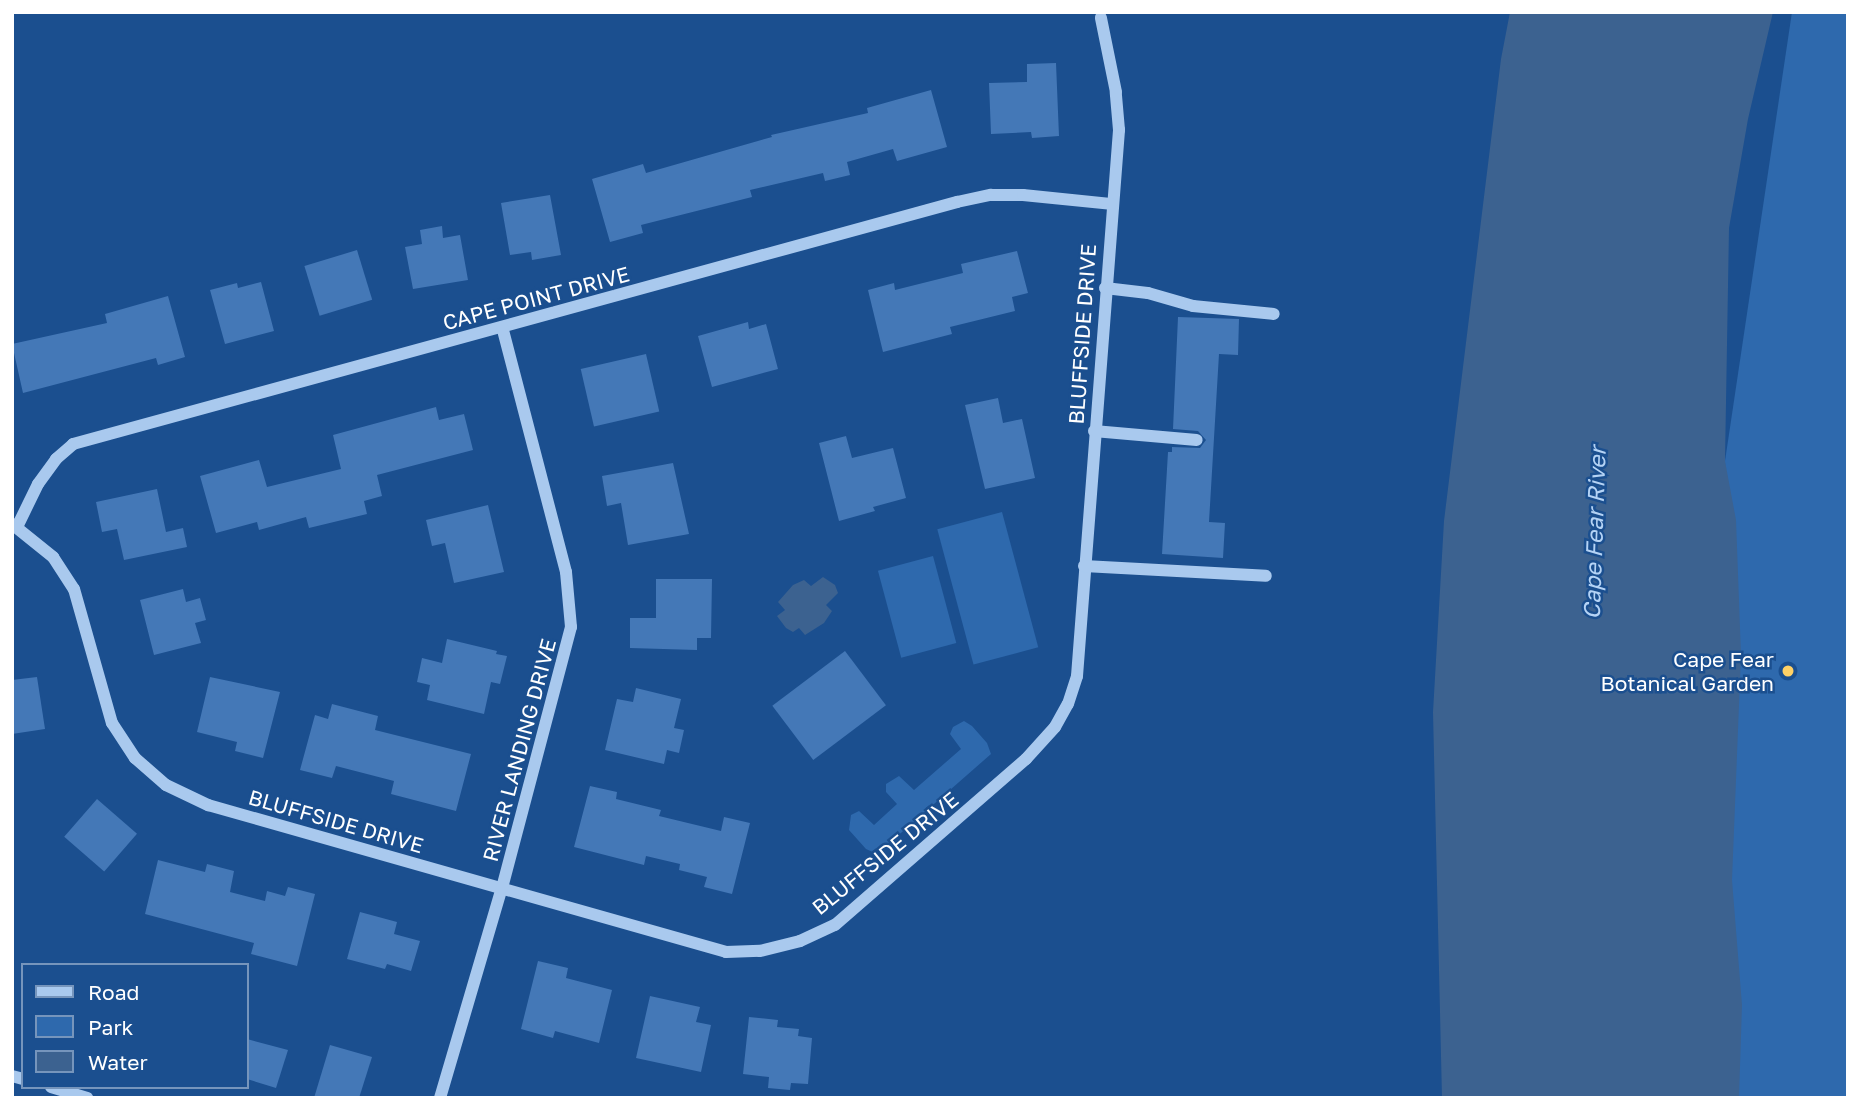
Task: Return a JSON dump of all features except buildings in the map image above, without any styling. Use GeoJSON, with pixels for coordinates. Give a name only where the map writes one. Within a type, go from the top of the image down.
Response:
{"type":"FeatureCollection","features":[{"type":"Feature","properties":{"kind":"street","name":"BLUFFSIDE DRIVE"},"geometry":{"type":"LineString","coordinates":[[15,525],[53,557],[74,589],[112,723],[135,758],[166,785],[208,805],[726,952],[761,951],[800,941],[835,925],[1026,759],[1055,727],[1068,704],[1077,676],[1111,204],[1119,130],[1116,92],[1101,18]]}},
{"type":"Feature","properties":{"kind":"street","name":"CAPE POINT DRIVE"},"geometry":{"type":"LineString","coordinates":[[15,525],[56,458],[73,444],[991,195],[1023,195],[1111,204]]}},
{"type":"Feature","properties":{"kind":"street"},"geometry":{"type":"LineString","coordinates":[[1105,288],[1148,293],[1193,306],[1274,314]]}},
{"type":"Feature","properties":{"kind":"street","name":"RIVER LANDING DRIVE"},"geometry":{"type":"LineString","coordinates":[[440,1098],[502,888],[571,627],[566,572],[502,327]]}},
{"type":"Feature","properties":{"kind":"street"},"geometry":{"type":"LineString","coordinates":[[1094,431],[1197,440]]}},
{"type":"Feature","properties":{"kind":"street"},"geometry":{"type":"LineString","coordinates":[[1084,566],[1266,576]]}},
{"type":"Feature","properties":{"kind":"street"},"geometry":{"type":"LineString","coordinates":[[58,1089],[87,1098]]}},
{"type":"Feature","properties":{"kind":"green space","name":"Cape Fear Botanical Garden"},"geometry":{"type":"Polygon","coordinates":[[[1792,12],[1848,12],[1848,1098],[1733,1098],[1725,461],[1792,12]]]}},
{"type":"Feature","properties":{"kind":"green space"},"geometry":{"type":"Polygon","coordinates":[[[1002,512],[1038,647],[974,665],[937,529],[1002,512]]]}},
{"type":"Feature","properties":{"kind":"green space"},"geometry":{"type":"Polygon","coordinates":[[[933,556],[956,643],[901,658],[878,571],[933,556]]]}},
{"type":"Feature","properties":{"kind":"green space"},"geometry":{"type":"Polygon","coordinates":[[[964,721],[987,743],[991,754],[877,854],[866,849],[849,830],[851,815],[859,811],[874,825],[897,804],[886,792],[886,784],[899,776],[914,790],[961,749],[950,734],[953,727],[964,721]]]}},
{"type":"Feature","properties":{"kind":"water","name":"Cape Fear River"},"geometry":{"type":"Polygon","coordinates":[[[1510,12],[1773,12],[1748,119],[1729,228],[1725,461],[1736,520],[1741,655],[1732,880],[1742,1005],[1739,1098],[1442,1098],[1433,712],[1444,521],[1501,59],[1510,12]]]}},
{"type":"Feature","properties":{"kind":"water"},"geometry":{"type":"Polygon","coordinates":[[[823,577],[835,585],[838,593],[826,605],[832,611],[824,623],[805,635],[799,628],[793,632],[786,628],[777,616],[785,610],[778,602],[793,585],[804,580],[811,586],[823,577]]]}},
{"type":"Feature","properties":{"kind":"place","name":"Cape Fear Botanical Garden"},"geometry":{"type":"Point","coordinates":[1788,671]}}]}
